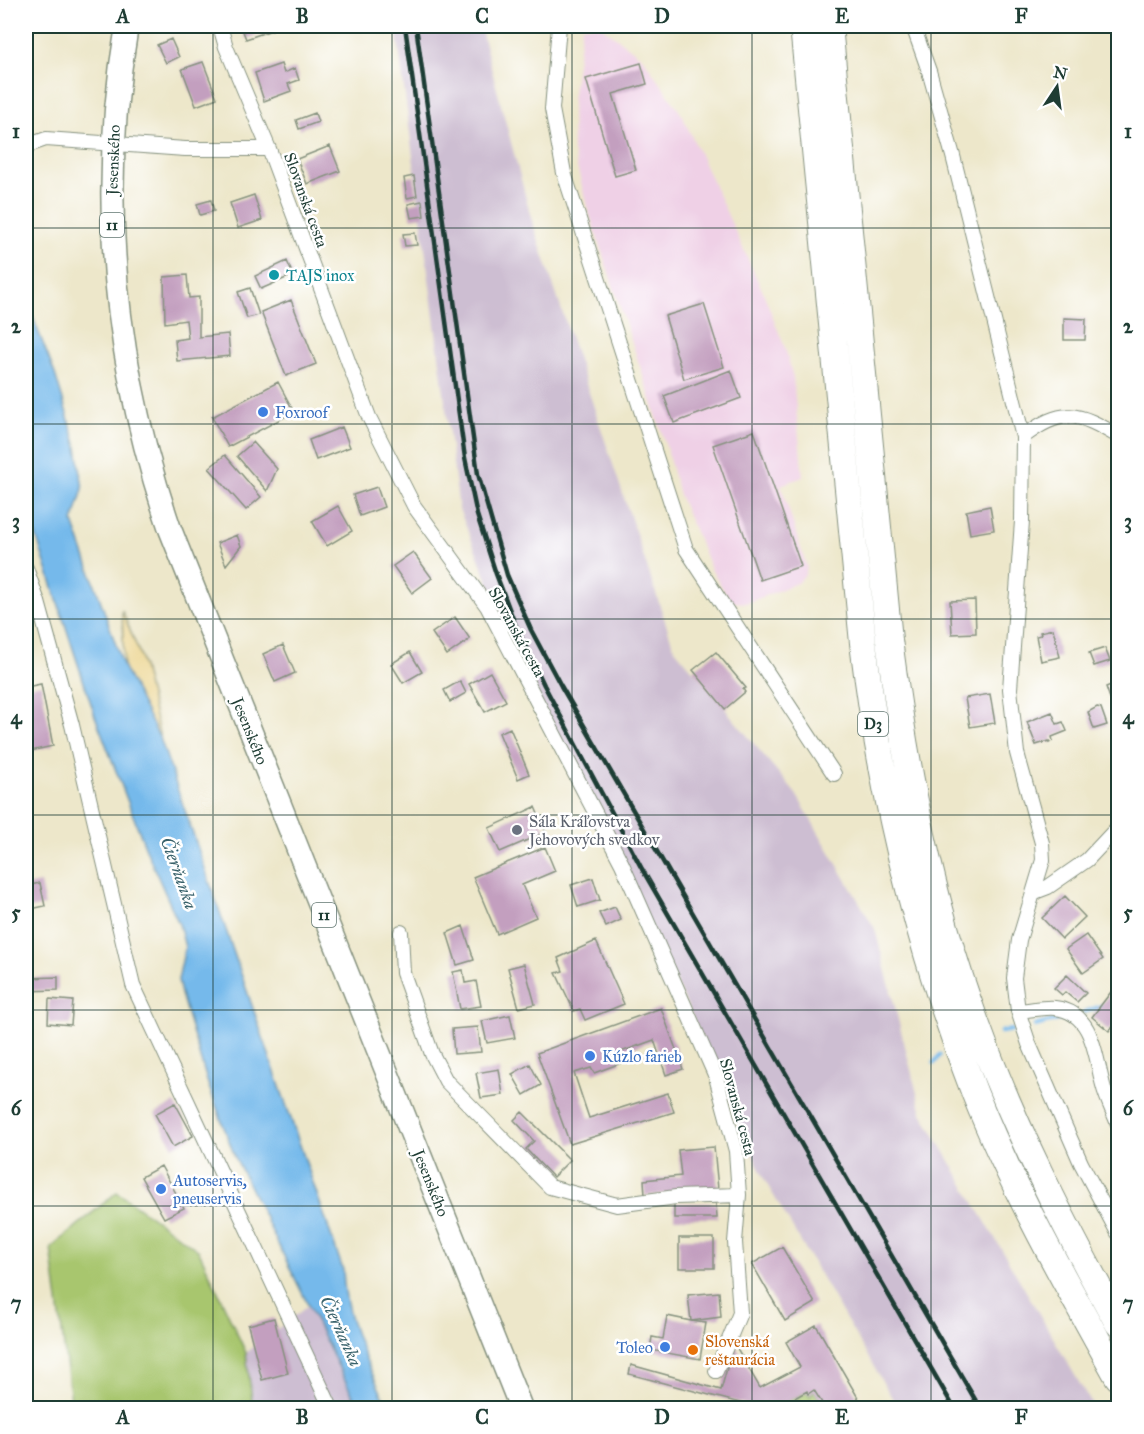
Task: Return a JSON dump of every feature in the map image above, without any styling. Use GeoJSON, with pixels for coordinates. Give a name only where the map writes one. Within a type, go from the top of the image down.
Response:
{"type":"FeatureCollection","features":[{"type":"Feature","properties":{"kind":"highway","name":"D3"},"geometry":{"type":"LineString","coordinates":[[802,26],[863,643],[874,728],[898,848],[930,967],[976,1096],[1024,1202],[1119,1377]]}},
{"type":"Feature","properties":{"kind":"highway","name":"D3"},"geometry":{"type":"LineString","coordinates":[[829,26],[888,629],[901,728],[921,833],[955,959],[1002,1090],[1033,1162],[1119,1323]]}},
{"type":"Feature","properties":{"kind":"main road","name":"Jesenského"},"geometry":{"type":"LineString","coordinates":[[127,26],[112,142],[111,197],[118,308],[125,359],[150,472],[170,529],[521,1408]]}},
{"type":"Feature","properties":{"kind":"street","name":"Slovanská cesta"},"geometry":{"type":"LineString","coordinates":[[220,26],[226,47],[269,148],[369,417],[414,506],[487,606],[622,864],[716,1077],[736,1151],[739,1195],[735,1242],[740,1313],[716,1371]]}},
{"type":"Feature","properties":{"kind":"street"},"geometry":{"type":"LineString","coordinates":[[560,26],[552,109],[564,173],[686,549],[834,774]]}},
{"type":"Feature","properties":{"kind":"street"},"geometry":{"type":"LineString","coordinates":[[913,26],[930,71],[953,156],[1023,437],[1022,521],[1010,689],[1017,753],[1042,843],[1043,860],[1019,940],[1014,978],[1018,1011],[1029,1044],[1081,1163],[1119,1233]]}},
{"type":"Feature","properties":{"kind":"street"},"geometry":{"type":"LineString","coordinates":[[26,146],[46,139],[186,149],[269,148]]}},
{"type":"Feature","properties":{"kind":"street"},"geometry":{"type":"LineString","coordinates":[[1023,437],[1048,419],[1068,415],[1091,420],[1119,435]]}},
{"type":"Feature","properties":{"kind":"street"},"geometry":{"type":"LineString","coordinates":[[26,568],[38,602],[72,725],[133,985],[331,1408]]}},
{"type":"Feature","properties":{"kind":"street"},"geometry":{"type":"LineString","coordinates":[[1035,892],[1055,883],[1087,860],[1119,827]]}},
{"type":"Feature","properties":{"kind":"street"},"geometry":{"type":"LineString","coordinates":[[401,932],[403,973],[432,1054],[446,1081],[550,1187],[617,1205],[675,1197],[739,1195]]}},
{"type":"Feature","properties":{"kind":"street"},"geometry":{"type":"LineString","coordinates":[[1018,1011],[1056,1008],[1076,1016],[1085,1025],[1092,1038],[1103,1088],[1119,1124]]}},
{"type":"Feature","properties":{"kind":"shaded area"},"geometry":{"type":"Polygon","coordinates":[[[396,26],[480,26],[532,221],[674,648],[796,794],[875,929],[922,1113],[1094,1408],[898,1408],[764,1179],[687,1005],[522,665],[459,509],[396,26]]]}},
{"type":"Feature","properties":{"kind":"shaded area"},"geometry":{"type":"Polygon","coordinates":[[[582,26],[601,26],[643,58],[682,115],[763,292],[785,348],[793,377],[803,477],[781,485],[807,568],[805,575],[797,583],[747,603],[731,602],[712,571],[679,495],[663,436],[588,210],[573,151],[572,101],[582,26]]]}},
{"type":"Feature","properties":{"kind":"shaded area"},"geometry":{"type":"Polygon","coordinates":[[[309,1305],[359,1408],[253,1408],[246,1353],[309,1305]]]}},
{"type":"Feature","properties":{"kind":"green space"},"geometry":{"type":"Polygon","coordinates":[[[117,1192],[199,1251],[246,1353],[253,1408],[72,1408],[51,1248],[117,1192]]]}},
{"type":"Feature","properties":{"kind":"green space"},"geometry":{"type":"Polygon","coordinates":[[[814,1390],[825,1408],[777,1408],[784,1404],[786,1407],[785,1403],[795,1397],[798,1400],[797,1397],[807,1391],[810,1396],[814,1390]]]}},
{"type":"Feature","properties":{"kind":"sand"},"geometry":{"type":"Polygon","coordinates":[[[122,610],[140,655],[161,741],[124,668],[122,610]]]}},
{"type":"Feature","properties":{"kind":"water","name":"Čierňanka"},"geometry":{"type":"Polygon","coordinates":[[[26,300],[55,374],[77,447],[83,489],[73,522],[124,668],[161,741],[343,1270],[348,1308],[358,1341],[388,1408],[359,1408],[235,1157],[208,1084],[178,980],[185,947],[179,924],[149,857],[95,716],[26,505],[26,300]]]}},
{"type":"Feature","properties":{"kind":"building"},"geometry":{"type":"Polygon","coordinates":[[[241,26],[271,26],[272,30],[246,39],[241,26]]]}},
{"type":"Feature","properties":{"kind":"building"},"geometry":{"type":"Polygon","coordinates":[[[171,39],[179,57],[166,63],[157,45],[171,39]]]}},
{"type":"Feature","properties":{"kind":"building"},"geometry":{"type":"Polygon","coordinates":[[[203,62],[217,98],[196,106],[182,69],[203,62]]]}},
{"type":"Feature","properties":{"kind":"building"},"geometry":{"type":"Polygon","coordinates":[[[641,63],[647,84],[613,94],[636,170],[615,176],[586,79],[641,63]]]}},
{"type":"Feature","properties":{"kind":"building"},"geometry":{"type":"Polygon","coordinates":[[[281,64],[284,73],[295,68],[299,80],[288,84],[291,91],[264,101],[255,73],[281,64]]]}},
{"type":"Feature","properties":{"kind":"building"},"geometry":{"type":"Polygon","coordinates":[[[315,113],[318,122],[299,129],[296,120],[315,113]]]}},
{"type":"Feature","properties":{"kind":"building"},"geometry":{"type":"Polygon","coordinates":[[[330,146],[340,171],[307,184],[297,159],[330,146]]]}},
{"type":"Feature","properties":{"kind":"building"},"geometry":{"type":"Polygon","coordinates":[[[414,176],[417,196],[407,198],[404,178],[414,176]]]}},
{"type":"Feature","properties":{"kind":"building"},"geometry":{"type":"Polygon","coordinates":[[[254,195],[262,220],[238,228],[230,203],[254,195]]]}},
{"type":"Feature","properties":{"kind":"building"},"geometry":{"type":"Polygon","coordinates":[[[211,200],[214,211],[200,215],[197,204],[211,200]]]}},
{"type":"Feature","properties":{"kind":"building"},"geometry":{"type":"Polygon","coordinates":[[[422,201],[424,216],[411,218],[408,204],[422,201]]]}},
{"type":"Feature","properties":{"kind":"building"},"geometry":{"type":"Polygon","coordinates":[[[415,233],[417,245],[405,246],[403,234],[415,233]]]}},
{"type":"Feature","properties":{"kind":"building","name":"TAJS inox"},"geometry":{"type":"Polygon","coordinates":[[[287,261],[293,275],[261,289],[255,276],[287,261]]]}},
{"type":"Feature","properties":{"kind":"building"},"geometry":{"type":"Polygon","coordinates":[[[187,275],[189,298],[199,297],[199,337],[228,334],[230,356],[177,361],[175,340],[188,338],[186,320],[165,323],[164,277],[187,275]]]}},
{"type":"Feature","properties":{"kind":"building"},"geometry":{"type":"Polygon","coordinates":[[[250,288],[259,315],[247,318],[238,292],[250,288]]]}},
{"type":"Feature","properties":{"kind":"building"},"geometry":{"type":"Polygon","coordinates":[[[291,300],[316,364],[286,376],[261,312],[291,300]]]}},
{"type":"Feature","properties":{"kind":"building"},"geometry":{"type":"Polygon","coordinates":[[[704,304],[724,367],[684,379],[665,316],[704,304]]]}},
{"type":"Feature","properties":{"kind":"building"},"geometry":{"type":"Polygon","coordinates":[[[1064,318],[1086,319],[1085,340],[1064,340],[1064,318]]]}},
{"type":"Feature","properties":{"kind":"building"},"geometry":{"type":"Polygon","coordinates":[[[731,370],[741,398],[674,423],[664,396],[731,370]]]}},
{"type":"Feature","properties":{"kind":"building"},"geometry":{"type":"Polygon","coordinates":[[[278,382],[294,412],[228,447],[212,417],[278,382]]]}},
{"type":"Feature","properties":{"kind":"building"},"geometry":{"type":"Polygon","coordinates":[[[342,427],[350,447],[316,460],[309,440],[342,427]]]}},
{"type":"Feature","properties":{"kind":"building"},"geometry":{"type":"Polygon","coordinates":[[[754,431],[801,566],[760,580],[713,445],[754,431]]]}},
{"type":"Feature","properties":{"kind":"building"},"geometry":{"type":"Polygon","coordinates":[[[253,442],[277,469],[267,491],[237,456],[253,442]]]}},
{"type":"Feature","properties":{"kind":"building"},"geometry":{"type":"Polygon","coordinates":[[[225,455],[261,497],[246,510],[209,468],[225,455]]]}},
{"type":"Feature","properties":{"kind":"building"},"geometry":{"type":"Polygon","coordinates":[[[377,487],[384,507],[360,516],[353,495],[377,487]]]}},
{"type":"Feature","properties":{"kind":"building"},"geometry":{"type":"Polygon","coordinates":[[[338,506],[352,531],[327,546],[312,521],[338,506]]]}},
{"type":"Feature","properties":{"kind":"building"},"geometry":{"type":"Polygon","coordinates":[[[990,506],[994,530],[970,534],[966,511],[990,506]]]}},
{"type":"Feature","properties":{"kind":"building"},"geometry":{"type":"Polygon","coordinates":[[[237,535],[241,546],[226,565],[217,543],[237,535]]]}},
{"type":"Feature","properties":{"kind":"building"},"geometry":{"type":"Polygon","coordinates":[[[413,552],[432,578],[412,593],[393,566],[413,552]]]}},
{"type":"Feature","properties":{"kind":"building"},"geometry":{"type":"Polygon","coordinates":[[[975,600],[976,633],[952,634],[950,601],[975,600]]]}},
{"type":"Feature","properties":{"kind":"building"},"geometry":{"type":"Polygon","coordinates":[[[455,617],[470,639],[447,655],[432,633],[455,617]]]}},
{"type":"Feature","properties":{"kind":"building"},"geometry":{"type":"Polygon","coordinates":[[[1053,629],[1060,657],[1041,661],[1036,636],[1041,635],[1040,632],[1053,629]]]}},
{"type":"Feature","properties":{"kind":"building"},"geometry":{"type":"Polygon","coordinates":[[[283,645],[295,673],[275,682],[263,654],[283,645]]]}},
{"type":"Feature","properties":{"kind":"building"},"geometry":{"type":"Polygon","coordinates":[[[1105,648],[1110,661],[1094,666],[1089,653],[1105,648]]]}},
{"type":"Feature","properties":{"kind":"building"},"geometry":{"type":"Polygon","coordinates":[[[410,652],[422,672],[403,683],[391,664],[410,652]]]}},
{"type":"Feature","properties":{"kind":"building"},"geometry":{"type":"Polygon","coordinates":[[[716,652],[746,688],[743,689],[745,692],[725,709],[693,670],[716,652]]]}},
{"type":"Feature","properties":{"kind":"building"},"geometry":{"type":"Polygon","coordinates":[[[490,672],[506,701],[485,712],[469,684],[490,672]]]}},
{"type":"Feature","properties":{"kind":"building"},"geometry":{"type":"Polygon","coordinates":[[[460,681],[466,693],[450,702],[444,690],[460,681]]]}},
{"type":"Feature","properties":{"kind":"building"},"geometry":{"type":"Polygon","coordinates":[[[1118,682],[1118,699],[1111,701],[1106,687],[1118,682]]]}},
{"type":"Feature","properties":{"kind":"building"},"geometry":{"type":"Polygon","coordinates":[[[41,684],[53,746],[26,752],[26,687],[41,684]]]}},
{"type":"Feature","properties":{"kind":"building"},"geometry":{"type":"Polygon","coordinates":[[[990,694],[995,723],[970,727],[965,698],[990,694]]]}},
{"type":"Feature","properties":{"kind":"building"},"geometry":{"type":"Polygon","coordinates":[[[1097,707],[1101,708],[1107,725],[1094,729],[1088,712],[1097,707]]]}},
{"type":"Feature","properties":{"kind":"building"},"geometry":{"type":"Polygon","coordinates":[[[1052,712],[1057,724],[1063,722],[1067,731],[1052,737],[1053,741],[1049,743],[1049,741],[1036,745],[1027,722],[1052,712]]]}},
{"type":"Feature","properties":{"kind":"building"},"geometry":{"type":"Polygon","coordinates":[[[510,728],[529,774],[518,779],[499,733],[510,728]]]}},
{"type":"Feature","properties":{"kind":"building","name":"Sála Kráľovstva Jehovových svedkov"},"geometry":{"type":"Polygon","coordinates":[[[535,807],[546,832],[500,852],[489,828],[535,807]]]}},
{"type":"Feature","properties":{"kind":"building"},"geometry":{"type":"Polygon","coordinates":[[[545,847],[555,871],[522,885],[536,917],[497,934],[473,877],[545,847]]]}},
{"type":"Feature","properties":{"kind":"building"},"geometry":{"type":"Polygon","coordinates":[[[593,878],[600,900],[578,907],[571,885],[593,878]]]}},
{"type":"Feature","properties":{"kind":"building"},"geometry":{"type":"Polygon","coordinates":[[[40,883],[45,906],[26,910],[26,886],[40,883]]]}},
{"type":"Feature","properties":{"kind":"building"},"geometry":{"type":"Polygon","coordinates":[[[1065,896],[1085,917],[1062,939],[1042,918],[1065,896]]]}},
{"type":"Feature","properties":{"kind":"building"},"geometry":{"type":"Polygon","coordinates":[[[615,907],[621,920],[606,927],[599,913],[615,907]]]}},
{"type":"Feature","properties":{"kind":"building"},"geometry":{"type":"Polygon","coordinates":[[[463,926],[474,960],[457,965],[447,933],[463,926]]]}},
{"type":"Feature","properties":{"kind":"building"},"geometry":{"type":"Polygon","coordinates":[[[1086,935],[1103,959],[1083,973],[1066,949],[1086,935]]]}},
{"type":"Feature","properties":{"kind":"building"},"geometry":{"type":"Polygon","coordinates":[[[596,941],[624,1004],[585,1020],[580,1009],[574,1011],[556,973],[563,971],[558,958],[596,941]]]}},
{"type":"Feature","properties":{"kind":"building"},"geometry":{"type":"Polygon","coordinates":[[[524,964],[535,1004],[519,1008],[508,968],[524,964]]]}},
{"type":"Feature","properties":{"kind":"building"},"geometry":{"type":"Polygon","coordinates":[[[463,970],[465,983],[476,981],[481,1006],[460,1009],[453,972],[463,970]]]}},
{"type":"Feature","properties":{"kind":"building"},"geometry":{"type":"Polygon","coordinates":[[[1067,975],[1086,993],[1077,1002],[1065,992],[1062,995],[1054,988],[1067,975]]]}},
{"type":"Feature","properties":{"kind":"building"},"geometry":{"type":"Polygon","coordinates":[[[58,977],[58,990],[26,991],[26,978],[58,977]]]}},
{"type":"Feature","properties":{"kind":"building"},"geometry":{"type":"Polygon","coordinates":[[[1114,988],[1118,992],[1118,1019],[1109,1031],[1092,1017],[1114,988]]]}},
{"type":"Feature","properties":{"kind":"building"},"geometry":{"type":"Polygon","coordinates":[[[49,999],[73,1001],[71,1025],[48,1023],[49,999]]]}},
{"type":"Feature","properties":{"kind":"building"},"geometry":{"type":"Polygon","coordinates":[[[661,1008],[683,1069],[666,1075],[654,1040],[618,1053],[621,1063],[594,1073],[591,1068],[574,1073],[589,1118],[668,1093],[674,1112],[570,1144],[537,1053],[661,1008]]]}},
{"type":"Feature","properties":{"kind":"building"},"geometry":{"type":"Polygon","coordinates":[[[510,1015],[515,1038],[487,1043],[482,1021],[510,1015]]]}},
{"type":"Feature","properties":{"kind":"building"},"geometry":{"type":"Polygon","coordinates":[[[478,1027],[481,1052],[454,1054],[452,1029],[478,1027]]]}},
{"type":"Feature","properties":{"kind":"building"},"geometry":{"type":"Polygon","coordinates":[[[530,1064],[541,1085],[524,1095],[512,1074],[530,1064]]]}},
{"type":"Feature","properties":{"kind":"building"},"geometry":{"type":"Polygon","coordinates":[[[499,1069],[503,1095],[481,1098],[476,1073],[499,1069]]]}},
{"type":"Feature","properties":{"kind":"building"},"geometry":{"type":"Polygon","coordinates":[[[175,1103],[193,1136],[173,1147],[155,1114],[175,1103]]]}},
{"type":"Feature","properties":{"kind":"building"},"geometry":{"type":"Polygon","coordinates":[[[522,1112],[570,1160],[553,1177],[526,1149],[534,1141],[514,1120],[522,1112]]]}},
{"type":"Feature","properties":{"kind":"building"},"geometry":{"type":"Polygon","coordinates":[[[714,1147],[718,1189],[645,1196],[644,1180],[681,1176],[678,1150],[714,1147]]]}},
{"type":"Feature","properties":{"kind":"building"},"geometry":{"type":"Polygon","coordinates":[[[161,1166],[184,1208],[164,1218],[141,1177],[161,1166]]]}},
{"type":"Feature","properties":{"kind":"building"},"geometry":{"type":"Polygon","coordinates":[[[674,1203],[716,1203],[717,1218],[674,1218],[674,1203]]]}},
{"type":"Feature","properties":{"kind":"building"},"geometry":{"type":"Polygon","coordinates":[[[679,1238],[714,1238],[714,1268],[679,1268],[679,1238]]]}},
{"type":"Feature","properties":{"kind":"building"},"geometry":{"type":"Polygon","coordinates":[[[782,1247],[815,1303],[785,1321],[752,1264],[782,1247]]]}},
{"type":"Feature","properties":{"kind":"building"},"geometry":{"type":"Polygon","coordinates":[[[719,1292],[721,1317],[691,1321],[688,1295],[719,1292]]]}},
{"type":"Feature","properties":{"kind":"building"},"geometry":{"type":"Polygon","coordinates":[[[667,1316],[706,1323],[700,1359],[650,1350],[652,1337],[663,1339],[667,1316]]]}},
{"type":"Feature","properties":{"kind":"building"},"geometry":{"type":"Polygon","coordinates":[[[274,1318],[288,1373],[262,1380],[248,1325],[274,1318]]]}},
{"type":"Feature","properties":{"kind":"building"},"geometry":{"type":"Polygon","coordinates":[[[816,1325],[864,1408],[825,1408],[814,1390],[808,1394],[807,1391],[777,1408],[759,1408],[629,1374],[631,1365],[721,1390],[734,1343],[760,1388],[800,1367],[786,1342],[816,1325]]]}},
{"type":"Feature","properties":{"kind":"waterway"},"geometry":{"type":"LineString","coordinates":[[1084,1012],[1104,1005]]}},
{"type":"Feature","properties":{"kind":"waterway"},"geometry":{"type":"LineString","coordinates":[[1035,1026],[1067,1017],[1074,1024]]}},
{"type":"Feature","properties":{"kind":"waterway"},"geometry":{"type":"LineString","coordinates":[[1001,1032],[1012,1030]]}},
{"type":"Feature","properties":{"kind":"waterway"},"geometry":{"type":"LineString","coordinates":[[934,1063],[940,1055]]}},
{"type":"Feature","properties":{"kind":"railway"},"geometry":{"type":"LineString","coordinates":[[405,26],[465,458],[477,515],[515,624],[544,685],[642,869],[954,1408]]}},
{"type":"Feature","properties":{"kind":"railway"},"geometry":{"type":"LineString","coordinates":[[416,26],[478,474],[507,575],[531,630],[561,686],[980,1408]]}},
{"type":"Feature","properties":{"kind":"place","name":"TAJS inox"},"geometry":{"type":"Point","coordinates":[274,275]}},
{"type":"Feature","properties":{"kind":"place","name":"Foxroof"},"geometry":{"type":"Point","coordinates":[263,412]}},
{"type":"Feature","properties":{"kind":"place","name":"Sála Kráľovstva Jehovových svedkov"},"geometry":{"type":"Point","coordinates":[517,830]}},
{"type":"Feature","properties":{"kind":"place","name":"Kúzlo farieb"},"geometry":{"type":"Point","coordinates":[590,1056]}},
{"type":"Feature","properties":{"kind":"place","name":"Autoservis, pneuservis"},"geometry":{"type":"Point","coordinates":[161,1189]}},
{"type":"Feature","properties":{"kind":"place","name":"Toleo"},"geometry":{"type":"Point","coordinates":[665,1347]}},
{"type":"Feature","properties":{"kind":"place","name":"Slovenská reštaurácia"},"geometry":{"type":"Point","coordinates":[693,1350]}}]}
